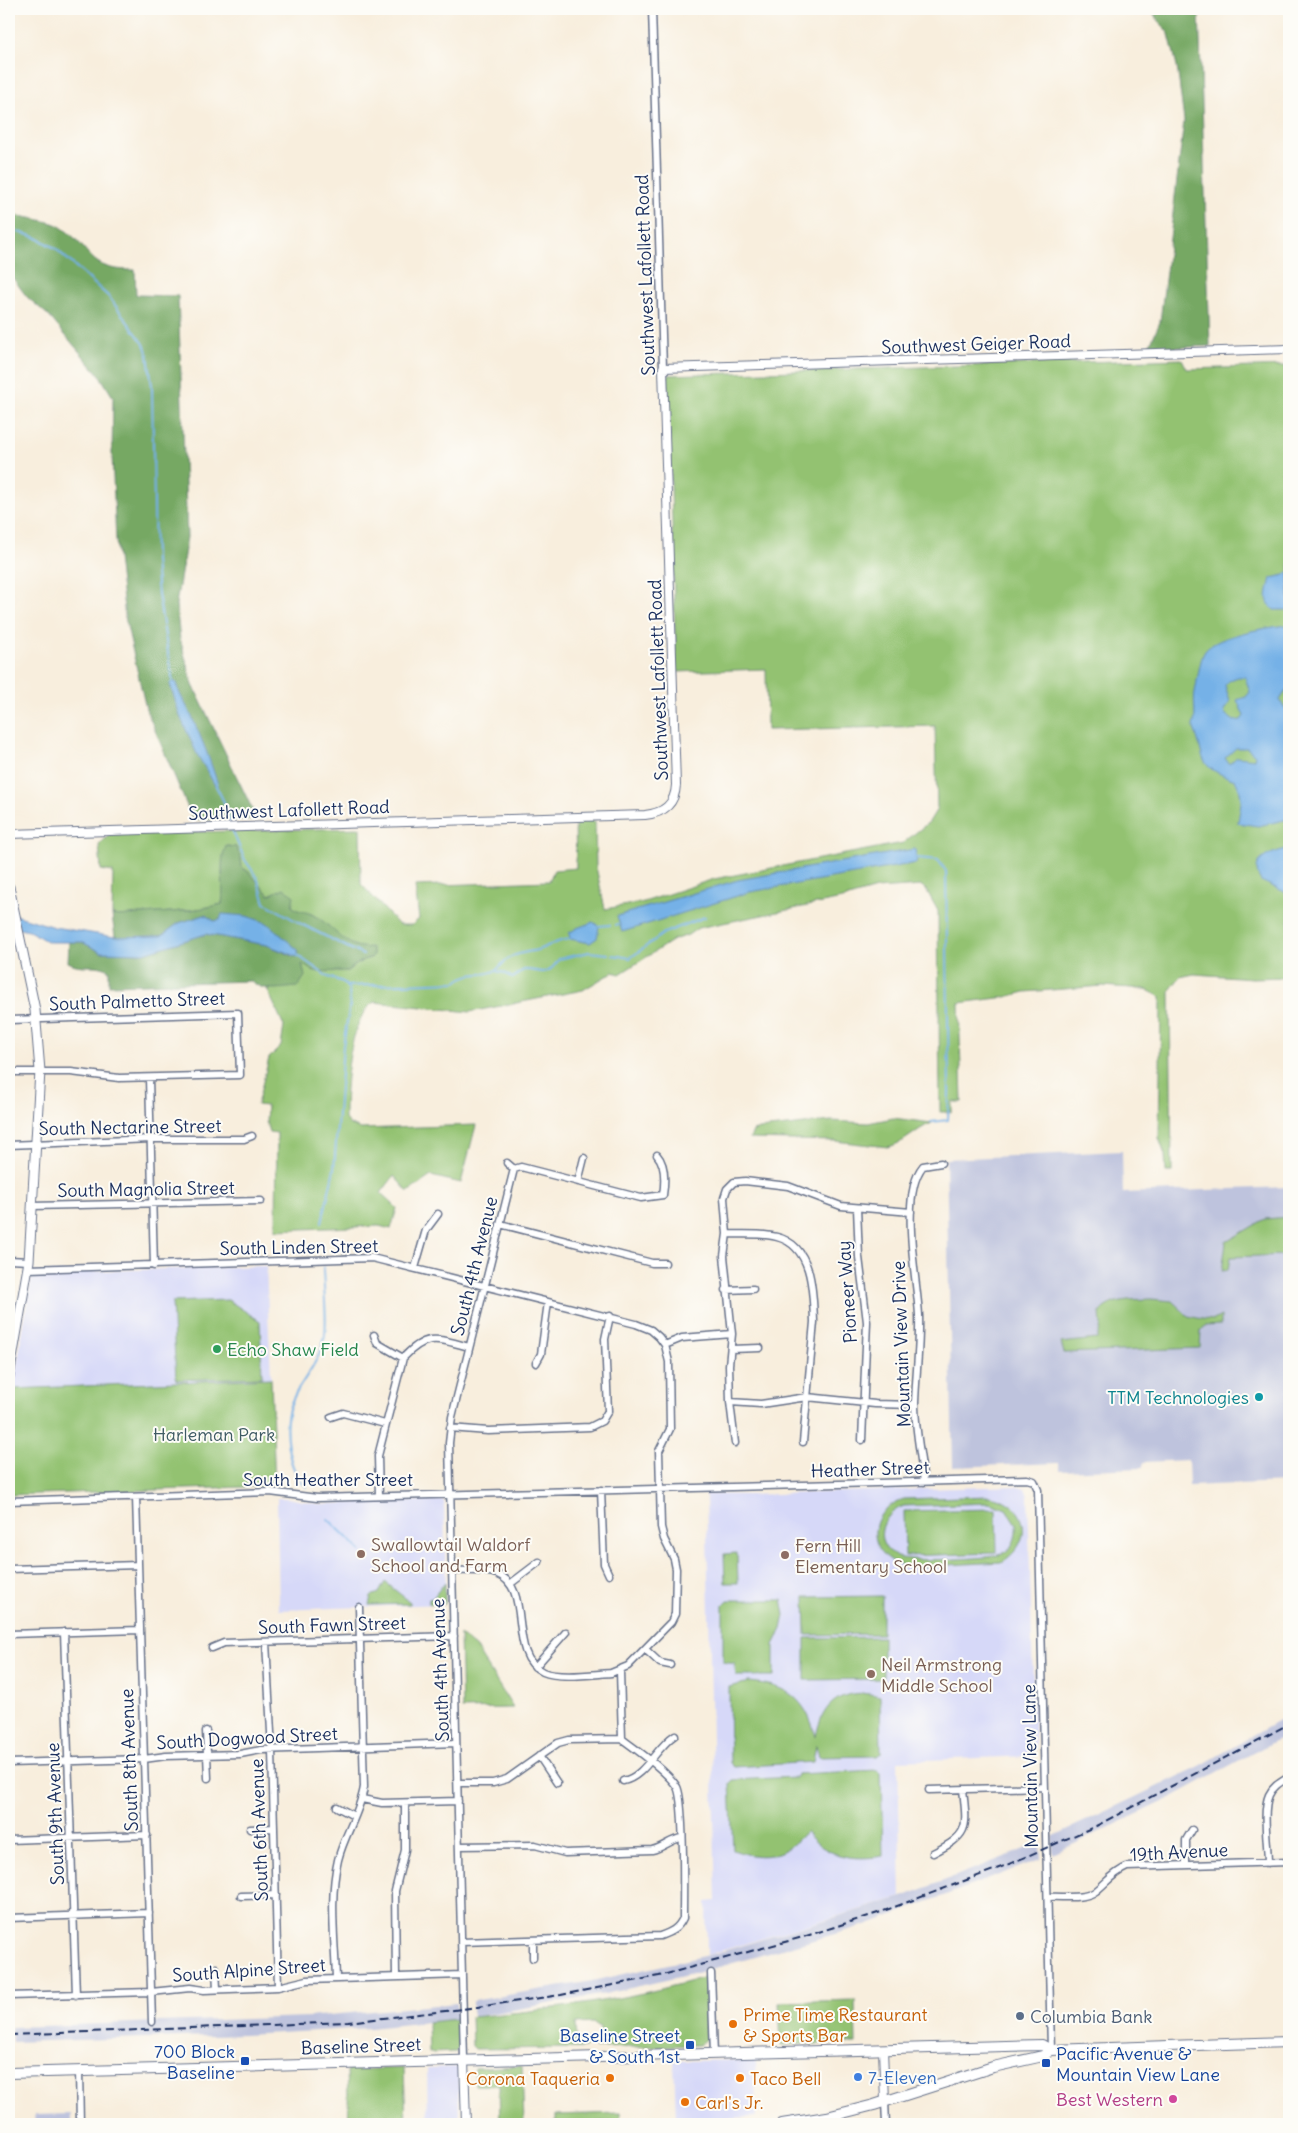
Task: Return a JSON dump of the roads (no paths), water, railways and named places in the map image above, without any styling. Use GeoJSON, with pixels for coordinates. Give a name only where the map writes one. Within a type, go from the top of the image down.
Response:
{"type":"FeatureCollection","features":[{"type":"Feature","properties":{"kind":"highway"},"geometry":{"type":"LineString","coordinates":[[782,2124],[827,2117],[993,2067],[1043,2056],[1052,2050],[1289,2042]]}},
{"type":"Feature","properties":{"kind":"highway","name":"Baseline Street"},"geometry":{"type":"LineString","coordinates":[[9,2073],[464,2059],[1042,2045],[1052,2050]]}},
{"type":"Feature","properties":{"kind":"main road"},"geometry":{"type":"LineString","coordinates":[[9,1376],[13,1327],[28,1265],[40,1071],[37,1019],[10,890]]}},
{"type":"Feature","properties":{"kind":"street","name":"Southwest Lafollett Road"},"geometry":{"type":"LineString","coordinates":[[9,834],[191,827],[645,815],[660,812],[670,806],[675,796],[676,785],[652,9]]}},
{"type":"Feature","properties":{"kind":"street","name":"Southwest Geiger Road"},"geometry":{"type":"LineString","coordinates":[[663,368],[1289,349]]}},
{"type":"Feature","properties":{"kind":"street","name":"South Palmetto Street"},"geometry":{"type":"LineString","coordinates":[[9,1020],[238,1013],[240,1075],[150,1078]]}},
{"type":"Feature","properties":{"kind":"street"},"geometry":{"type":"LineString","coordinates":[[9,1072],[93,1073],[119,1078],[150,1078],[154,1266]]}},
{"type":"Feature","properties":{"kind":"street","name":"South Nectarine Street"},"geometry":{"type":"LineString","coordinates":[[9,1146],[36,1143],[151,1139],[244,1139],[252,1136]]}},
{"type":"Feature","properties":{"kind":"street"},"geometry":{"type":"LineString","coordinates":[[507,1163],[514,1168],[521,1167],[640,1198],[663,1195],[663,1162],[657,1155]]}},
{"type":"Feature","properties":{"kind":"street"},"geometry":{"type":"LineString","coordinates":[[578,1182],[584,1158]]}},
{"type":"Feature","properties":{"kind":"street","name":"Mountain View Drive"},"geometry":{"type":"LineString","coordinates":[[924,1482],[915,1405],[919,1316],[911,1212],[914,1183],[919,1170],[923,1166],[941,1163]]}},
{"type":"Feature","properties":{"kind":"street","name":"South 4th Avenue"},"geometry":{"type":"LineString","coordinates":[[464,2059],[450,1428],[514,1168]]}},
{"type":"Feature","properties":{"kind":"street"},"geometry":{"type":"LineString","coordinates":[[736,1444],[728,1382],[732,1334],[724,1256],[727,1234],[724,1198],[727,1189],[734,1182],[745,1180],[788,1186],[827,1202],[857,1208],[911,1212]]}},
{"type":"Feature","properties":{"kind":"street","name":"South Magnolia Street"},"geometry":{"type":"LineString","coordinates":[[32,1206],[261,1201]]}},
{"type":"Feature","properties":{"kind":"street","name":"Pioneer Way"},"geometry":{"type":"LineString","coordinates":[[857,1208],[859,1257],[867,1322],[862,1403],[862,1440]]}},
{"type":"Feature","properties":{"kind":"street"},"geometry":{"type":"LineString","coordinates":[[415,1268],[426,1230],[438,1214]]}},
{"type":"Feature","properties":{"kind":"street"},"geometry":{"type":"LineString","coordinates":[[500,1224],[652,1263],[665,1263]]}},
{"type":"Feature","properties":{"kind":"street"},"geometry":{"type":"LineString","coordinates":[[727,1234],[775,1236],[795,1245],[805,1259],[813,1304],[814,1322],[804,1442]]}},
{"type":"Feature","properties":{"kind":"street","name":"South Linden Street"},"geometry":{"type":"LineString","coordinates":[[9,1260],[28,1265],[154,1266],[363,1258],[382,1259],[610,1316],[651,1330],[665,1345]]}},
{"type":"Feature","properties":{"kind":"street"},"geometry":{"type":"LineString","coordinates":[[726,1290],[753,1289]]}},
{"type":"Feature","properties":{"kind":"street"},"geometry":{"type":"LineString","coordinates":[[536,1363],[540,1354],[548,1302]]}},
{"type":"Feature","properties":{"kind":"street"},"geometry":{"type":"LineString","coordinates":[[450,1428],[472,1431],[590,1427],[602,1421],[608,1411],[605,1339],[610,1316]]}},
{"type":"Feature","properties":{"kind":"street"},"geometry":{"type":"LineString","coordinates":[[374,1334],[377,1343],[403,1358]]}},
{"type":"Feature","properties":{"kind":"street"},"geometry":{"type":"LineString","coordinates":[[452,1572],[487,1571],[499,1574],[510,1584],[515,1595],[527,1657],[535,1667],[544,1673],[555,1675],[611,1674],[620,1671],[671,1622],[676,1604],[674,1559],[664,1539],[661,1527],[659,1488],[659,1451],[668,1435],[671,1422],[669,1362],[665,1345],[691,1336],[732,1334]]}},
{"type":"Feature","properties":{"kind":"street"},"geometry":{"type":"LineString","coordinates":[[378,1496],[378,1456],[403,1358],[416,1344],[428,1340],[437,1339],[469,1347]]}},
{"type":"Feature","properties":{"kind":"street"},"geometry":{"type":"LineString","coordinates":[[731,1348],[760,1348]]}},
{"type":"Feature","properties":{"kind":"street"},"geometry":{"type":"LineString","coordinates":[[730,1402],[761,1404],[807,1397],[862,1403],[915,1405]]}},
{"type":"Feature","properties":{"kind":"street"},"geometry":{"type":"LineString","coordinates":[[331,1417],[343,1413],[385,1424]]}},
{"type":"Feature","properties":{"kind":"street","name":"Heather Street"},"geometry":{"type":"LineString","coordinates":[[707,1486],[749,1488],[1027,1479],[1034,1481]]}},
{"type":"Feature","properties":{"kind":"street","name":"Mountain View Lane"},"geometry":{"type":"LineString","coordinates":[[1034,1481],[1038,1490],[1052,2050]]}},
{"type":"Feature","properties":{"kind":"street","name":"South Heather Street"},"geometry":{"type":"LineString","coordinates":[[9,1501],[270,1492],[317,1498],[707,1486]]}},
{"type":"Feature","properties":{"kind":"street"},"geometry":{"type":"LineString","coordinates":[[601,1490],[604,1564],[609,1575]]}},
{"type":"Feature","properties":{"kind":"street","name":"South 8th Avenue"},"geometry":{"type":"LineString","coordinates":[[136,1497],[152,2022]]}},
{"type":"Feature","properties":{"kind":"street"},"geometry":{"type":"LineString","coordinates":[[510,1584],[539,1562]]}},
{"type":"Feature","properties":{"kind":"street"},"geometry":{"type":"LineString","coordinates":[[9,1569],[138,1565]]}},
{"type":"Feature","properties":{"kind":"street"},"geometry":{"type":"LineString","coordinates":[[336,1979],[335,1874],[342,1848],[362,1799],[364,1780],[360,1607]]}},
{"type":"Feature","properties":{"kind":"street"},"geometry":{"type":"LineString","coordinates":[[9,1634],[140,1630]]}},
{"type":"Feature","properties":{"kind":"street","name":"South 9th Avenue"},"geometry":{"type":"LineString","coordinates":[[64,1632],[76,1995]]}},
{"type":"Feature","properties":{"kind":"street"},"geometry":{"type":"LineString","coordinates":[[535,1667],[566,1632]]}},
{"type":"Feature","properties":{"kind":"street","name":"South Fawn Street"},"geometry":{"type":"LineString","coordinates":[[212,1648],[224,1643],[454,1636]]}},
{"type":"Feature","properties":{"kind":"street","name":"South 6th Avenue"},"geometry":{"type":"LineString","coordinates":[[266,1642],[272,1750],[278,1987]]}},
{"type":"Feature","properties":{"kind":"street"},"geometry":{"type":"LineString","coordinates":[[645,1649],[660,1663],[670,1665]]}},
{"type":"Feature","properties":{"kind":"street"},"geometry":{"type":"LineString","coordinates":[[620,1671],[622,1739]]}},
{"type":"Feature","properties":{"kind":"street"},"geometry":{"type":"LineString","coordinates":[[206,1731],[208,1778]]}},
{"type":"Feature","properties":{"kind":"street"},"geometry":{"type":"LineString","coordinates":[[623,1782],[632,1780],[665,1741],[675,1735]]}},
{"type":"Feature","properties":{"kind":"street"},"geometry":{"type":"LineString","coordinates":[[458,1783],[493,1783],[507,1779],[558,1743],[569,1740],[611,1737],[622,1739],[671,1780],[679,1793],[682,1838],[683,1918],[672,1932],[660,1936],[461,1942]]}},
{"type":"Feature","properties":{"kind":"street","name":"South Dogwood Street"},"geometry":{"type":"LineString","coordinates":[[9,1763],[144,1759],[240,1754],[272,1750],[456,1743]]}},
{"type":"Feature","properties":{"kind":"street"},"geometry":{"type":"LineString","coordinates":[[539,1756],[557,1783]]}},
{"type":"Feature","properties":{"kind":"street"},"geometry":{"type":"LineString","coordinates":[[1268,1863],[1266,1806],[1268,1796],[1276,1786],[1289,1777]]}},
{"type":"Feature","properties":{"kind":"street"},"geometry":{"type":"LineString","coordinates":[[929,1790],[1045,1787]]}},
{"type":"Feature","properties":{"kind":"street"},"geometry":{"type":"LineString","coordinates":[[932,1853],[960,1837],[964,1830],[963,1789]]}},
{"type":"Feature","properties":{"kind":"street"},"geometry":{"type":"LineString","coordinates":[[362,1799],[382,1803],[458,1801]]}},
{"type":"Feature","properties":{"kind":"street"},"geometry":{"type":"LineString","coordinates":[[396,1977],[395,1891],[405,1850],[405,1803]]}},
{"type":"Feature","properties":{"kind":"street"},"geometry":{"type":"LineString","coordinates":[[337,1807],[354,1816]]}},
{"type":"Feature","properties":{"kind":"street"},"geometry":{"type":"LineString","coordinates":[[250,1829],[274,1828]]}},
{"type":"Feature","properties":{"kind":"street"},"geometry":{"type":"LineString","coordinates":[[1186,1866],[1186,1840],[1192,1830]]}},
{"type":"Feature","properties":{"kind":"street"},"geometry":{"type":"LineString","coordinates":[[9,1840],[147,1835]]}},
{"type":"Feature","properties":{"kind":"street"},"geometry":{"type":"LineString","coordinates":[[459,1846],[535,1844],[565,1853],[652,1850],[660,1848],[675,1838],[682,1838]]}},
{"type":"Feature","properties":{"kind":"street","name":"19th Avenue"},"geometry":{"type":"LineString","coordinates":[[1048,1897],[1082,1896],[1094,1892],[1115,1872],[1127,1867],[1289,1862]]}},
{"type":"Feature","properties":{"kind":"street"},"geometry":{"type":"LineString","coordinates":[[241,1896],[276,1895]]}},
{"type":"Feature","properties":{"kind":"street"},"geometry":{"type":"LineString","coordinates":[[9,1918],[149,1913]]}},
{"type":"Feature","properties":{"kind":"street"},"geometry":{"type":"LineString","coordinates":[[533,1940],[533,1958]]}},
{"type":"Feature","properties":{"kind":"street"},"geometry":{"type":"LineString","coordinates":[[216,1968],[217,1989]]}},
{"type":"Feature","properties":{"kind":"street","name":"South Alpine Street"},"geometry":{"type":"LineString","coordinates":[[9,1996],[151,1992],[190,1988],[278,1987],[297,1981],[462,1974]]}},
{"type":"Feature","properties":{"kind":"street"},"geometry":{"type":"LineString","coordinates":[[711,1974],[714,2054]]}},
{"type":"Feature","properties":{"kind":"street"},"geometry":{"type":"LineString","coordinates":[[883,2049],[886,2124]]}},
{"type":"Feature","properties":{"kind":"street"},"geometry":{"type":"LineString","coordinates":[[464,2059],[466,2124]]}},
{"type":"Feature","properties":{"kind":"street"},"geometry":{"type":"LineString","coordinates":[[79,2071],[80,2124]]}},
{"type":"Feature","properties":{"kind":"water"},"geometry":{"type":"Polygon","coordinates":[[[1289,571],[1289,610],[1274,610],[1267,599],[1271,578],[1285,575],[1289,571]]]}},
{"type":"Feature","properties":{"kind":"water"},"geometry":{"type":"Polygon","coordinates":[[[1289,625],[1289,686],[1280,700],[1284,708],[1289,709],[1289,819],[1258,826],[1238,823],[1241,802],[1240,792],[1235,780],[1222,775],[1207,765],[1193,726],[1195,692],[1200,664],[1205,651],[1220,640],[1257,630],[1289,625]],[[1245,677],[1230,680],[1225,685],[1230,702],[1224,710],[1225,714],[1234,721],[1241,720],[1244,716],[1237,700],[1246,697],[1250,692],[1245,677]],[[1236,748],[1225,758],[1229,764],[1237,757],[1254,759],[1255,755],[1247,748],[1236,748]]]}},
{"type":"Feature","properties":{"kind":"water"},"geometry":{"type":"Polygon","coordinates":[[[172,681],[177,683],[180,695],[198,732],[218,785],[216,787],[197,754],[180,716],[170,684],[172,681]]]}},
{"type":"Feature","properties":{"kind":"water"},"geometry":{"type":"Polygon","coordinates":[[[1289,848],[1289,894],[1261,881],[1257,873],[1257,867],[1263,858],[1289,848]]]}},
{"type":"Feature","properties":{"kind":"water"},"geometry":{"type":"Polygon","coordinates":[[[915,849],[917,863],[750,892],[622,932],[617,916],[738,880],[915,849]]]}},
{"type":"Feature","properties":{"kind":"water"},"geometry":{"type":"Polygon","coordinates":[[[9,913],[54,927],[115,937],[161,936],[179,923],[205,915],[214,921],[220,920],[222,914],[246,916],[267,923],[298,950],[298,957],[267,945],[206,934],[144,953],[101,952],[82,942],[48,942],[29,931],[9,927],[9,913]]]}},
{"type":"Feature","properties":{"kind":"water"},"geometry":{"type":"Polygon","coordinates":[[[593,922],[599,926],[597,938],[590,943],[570,939],[569,933],[593,922]]]}},
{"type":"Feature","properties":{"kind":"waterway"},"geometry":{"type":"LineString","coordinates":[[9,229],[35,237],[55,248],[109,297],[144,344],[148,355],[152,386],[155,560],[158,594],[173,682]]}},
{"type":"Feature","properties":{"kind":"waterway"},"geometry":{"type":"LineString","coordinates":[[216,786],[224,802],[230,825]]}},
{"type":"Feature","properties":{"kind":"waterway"},"geometry":{"type":"LineString","coordinates":[[232,830],[245,860],[257,877],[265,903],[303,925],[363,955]]}},
{"type":"Feature","properties":{"kind":"waterway"},"geometry":{"type":"LineString","coordinates":[[917,858],[938,860],[946,871],[948,1120],[931,1122]]}},
{"type":"Feature","properties":{"kind":"waterway"},"geometry":{"type":"LineString","coordinates":[[613,955],[630,958],[664,933],[705,917]]}},
{"type":"Feature","properties":{"kind":"waterway"},"geometry":{"type":"LineString","coordinates":[[599,926],[610,925]]}},
{"type":"Feature","properties":{"kind":"waterway"},"geometry":{"type":"LineString","coordinates":[[347,986],[456,982],[467,976],[491,972],[514,956],[570,939]]}},
{"type":"Feature","properties":{"kind":"waterway"},"geometry":{"type":"LineString","coordinates":[[496,971],[505,973],[512,978],[523,970],[547,971],[559,959],[589,952],[608,954]]}},
{"type":"Feature","properties":{"kind":"waterway"},"geometry":{"type":"LineString","coordinates":[[297,955],[328,977],[343,982],[349,990],[350,1004],[343,1046],[334,1169],[322,1222]]}},
{"type":"Feature","properties":{"kind":"waterway"},"geometry":{"type":"LineString","coordinates":[[307,1487],[300,1480],[291,1459],[288,1447],[287,1422],[292,1401],[317,1359],[325,1336],[326,1317],[323,1267]]}},
{"type":"Feature","properties":{"kind":"waterway"},"geometry":{"type":"LineString","coordinates":[[328,1519],[361,1551]]}},
{"type":"Feature","properties":{"kind":"railway"},"geometry":{"type":"LineString","coordinates":[[9,2035],[348,2022],[463,2009],[561,1995],[659,1976],[803,1937],[881,1912],[1007,1865],[1096,1826],[1289,1724]]}},
{"type":"Feature","properties":{"kind":"place","name":"Echo Shaw Field"},"geometry":{"type":"Point","coordinates":[217,1349]}},
{"type":"Feature","properties":{"kind":"place","name":"TTM Technologies"},"geometry":{"type":"Point","coordinates":[1259,1397]}},
{"type":"Feature","properties":{"kind":"place","name":"Swallowtail Waldorf School and Farm"},"geometry":{"type":"Point","coordinates":[361,1554]}},
{"type":"Feature","properties":{"kind":"place","name":"Fern Hill Elementary School"},"geometry":{"type":"Point","coordinates":[785,1555]}},
{"type":"Feature","properties":{"kind":"place","name":"Neil Armstrong Middle School"},"geometry":{"type":"Point","coordinates":[871,1674]}},
{"type":"Feature","properties":{"kind":"place","name":"Columbia Bank"},"geometry":{"type":"Point","coordinates":[1020,2016]}},
{"type":"Feature","properties":{"kind":"place","name":"Prime Time Restaurant & Sports Bar"},"geometry":{"type":"Point","coordinates":[733,2024]}},
{"type":"Feature","properties":{"kind":"place","name":"Baseline Street & South 1st"},"geometry":{"type":"Point","coordinates":[690,2045]}},
{"type":"Feature","properties":{"kind":"place","name":"700 Block Baseline"},"geometry":{"type":"Point","coordinates":[245,2061]}},
{"type":"Feature","properties":{"kind":"place","name":"Pacific Avenue & Mountain View Lane"},"geometry":{"type":"Point","coordinates":[1046,2063]}},
{"type":"Feature","properties":{"kind":"place","name":"7-Eleven"},"geometry":{"type":"Point","coordinates":[858,2077]}},
{"type":"Feature","properties":{"kind":"place","name":"Corona Taqueria"},"geometry":{"type":"Point","coordinates":[610,2078]}},
{"type":"Feature","properties":{"kind":"place","name":"Taco Bell"},"geometry":{"type":"Point","coordinates":[740,2078]}},
{"type":"Feature","properties":{"kind":"place","name":"Best Western"},"geometry":{"type":"Point","coordinates":[1173,2099]}},
{"type":"Feature","properties":{"kind":"place","name":"Carl's Jr."},"geometry":{"type":"Point","coordinates":[685,2102]}},
{"type":"Feature","properties":{"kind":"park label","name":"Harleman Park"},"geometry":{"type":"Point","coordinates":[214,1434]}}]}
